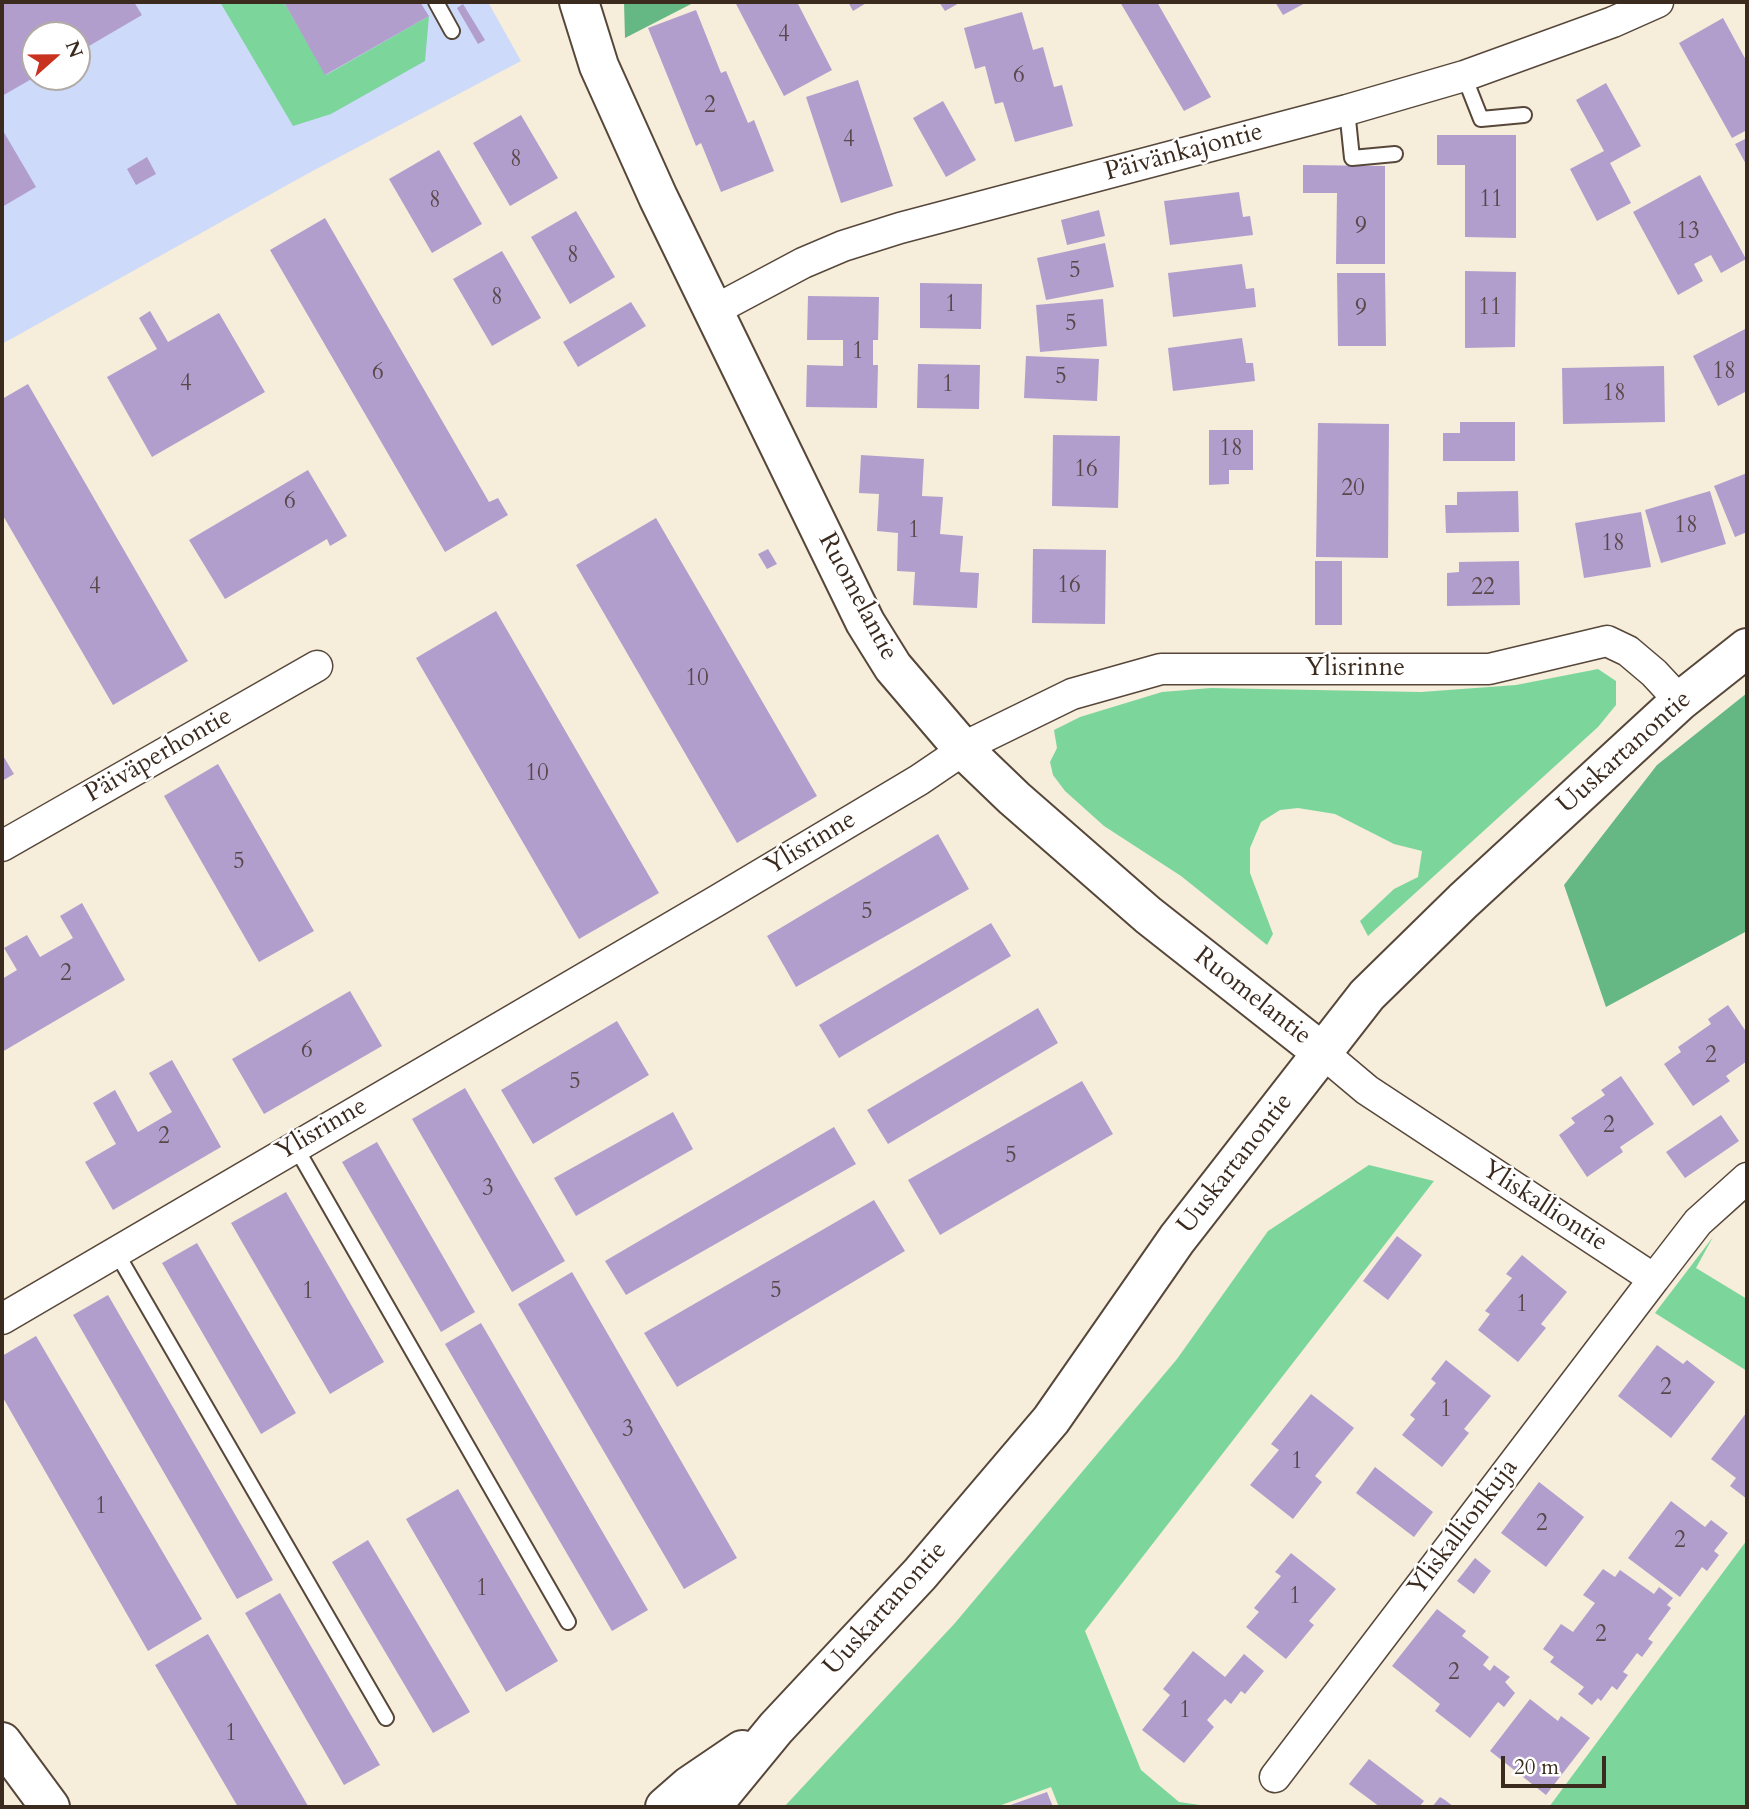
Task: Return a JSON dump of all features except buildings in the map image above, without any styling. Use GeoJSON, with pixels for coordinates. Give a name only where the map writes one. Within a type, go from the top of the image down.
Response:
{"type":"FeatureCollection","features":[{"type":"Feature","properties":{"kind":"main road","name":"Ruomelantie"},"geometry":{"type":"LineString","coordinates":[[579,2],[599,66],[658,197],[865,622],[893,667],[964,750],[1014,799],[1148,915],[1323,1053]]}},
{"type":"Feature","properties":{"kind":"main road","name":"Uuskartanontie"},"geometry":{"type":"LineString","coordinates":[[711,1807],[776,1728],[920,1574],[1051,1420],[1177,1240],[1367,995],[1443,920],[1680,701],[1747,648]]}},
{"type":"Feature","properties":{"kind":"main road","name":"Uuskartanontie"},"geometry":{"type":"LineString","coordinates":[[665,1807],[689,1786],[776,1728]]}},
{"type":"Feature","properties":{"kind":"main road"},"geometry":{"type":"LineString","coordinates":[[2,1742],[50,1807]]}},
{"type":"Feature","properties":{"kind":"street","name":"Päivänkajontie"},"geometry":{"type":"LineString","coordinates":[[713,311],[803,263],[843,246],[1464,76],[1613,22],[1658,2]]}},
{"type":"Feature","properties":{"kind":"street","name":"Ylisrinne"},"geometry":{"type":"LineString","coordinates":[[2,1319],[730,893],[919,780],[978,740],[1072,694],[1161,669],[1489,669],[1607,641],[1628,651],[1680,701]]}},
{"type":"Feature","properties":{"kind":"street","name":"Päiväperhontie"},"geometry":{"type":"LineString","coordinates":[[2,846],[317,666]]}},
{"type":"Feature","properties":{"kind":"street","name":"Yliskalliontie"},"geometry":{"type":"LineString","coordinates":[[1323,1053],[1367,1090],[1654,1279]]}},
{"type":"Feature","properties":{"kind":"street"},"geometry":{"type":"LineString","coordinates":[[1654,1279],[1698,1222],[1747,1178]]}},
{"type":"Feature","properties":{"kind":"street","name":"Yliskallionkuja"},"geometry":{"type":"LineString","coordinates":[[1275,1777],[1654,1279]]}},
{"type":"Feature","properties":{"kind":"lane"},"geometry":{"type":"LineString","coordinates":[[436,2],[452,30]]}},
{"type":"Feature","properties":{"kind":"lane"},"geometry":{"type":"LineString","coordinates":[[1464,76],[1481,119],[1524,115]]}},
{"type":"Feature","properties":{"kind":"lane"},"geometry":{"type":"LineString","coordinates":[[1347,110],[1352,158],[1395,154]]}},
{"type":"Feature","properties":{"kind":"lane"},"geometry":{"type":"LineString","coordinates":[[295,1146],[568,1622]]}},
{"type":"Feature","properties":{"kind":"lane"},"geometry":{"type":"LineString","coordinates":[[116,1252],[386,1718]]}},
{"type":"Feature","properties":{"kind":"shaded area"},"geometry":{"type":"Polygon","coordinates":[[[2,2],[488,2],[521,61],[307,174],[2,344],[2,2]]]}},
{"type":"Feature","properties":{"kind":"green space"},"geometry":{"type":"Polygon","coordinates":[[[220,2],[284,2],[326,75],[429,16],[425,61],[331,114],[293,126],[220,2]]]}},
{"type":"Feature","properties":{"kind":"green space"},"geometry":{"type":"Polygon","coordinates":[[[624,2],[695,2],[625,38],[624,2]]]}},
{"type":"Feature","properties":{"kind":"green space"},"geometry":{"type":"Polygon","coordinates":[[[1598,669],[1616,681],[1616,705],[1598,727],[1368,936],[1360,921],[1394,889],[1418,877],[1422,851],[1394,844],[1335,814],[1298,808],[1280,810],[1261,822],[1250,848],[1250,873],[1273,934],[1267,945],[1181,876],[1104,826],[1065,791],[1053,775],[1050,762],[1057,748],[1054,730],[1080,717],[1162,692],[1211,688],[1421,692],[1516,685],[1598,669]]]}},
{"type":"Feature","properties":{"kind":"green space"},"geometry":{"type":"Polygon","coordinates":[[[1747,693],[1747,931],[1606,1007],[1564,885],[1657,765],[1747,693]]]}},
{"type":"Feature","properties":{"kind":"green space"},"geometry":{"type":"Polygon","coordinates":[[[1369,1165],[1434,1181],[1085,1631],[1141,1770],[1179,1802],[1214,1807],[1059,1807],[1051,1787],[996,1807],[784,1807],[955,1623],[1177,1359],[1268,1231],[1369,1165]]]}},
{"type":"Feature","properties":{"kind":"green space"},"geometry":{"type":"Polygon","coordinates":[[[1713,1237],[1696,1268],[1747,1299],[1747,1371],[1655,1313],[1713,1237]]]}},
{"type":"Feature","properties":{"kind":"green space"},"geometry":{"type":"Polygon","coordinates":[[[1747,1540],[1747,1807],[1549,1807],[1747,1540]]]}}]}
